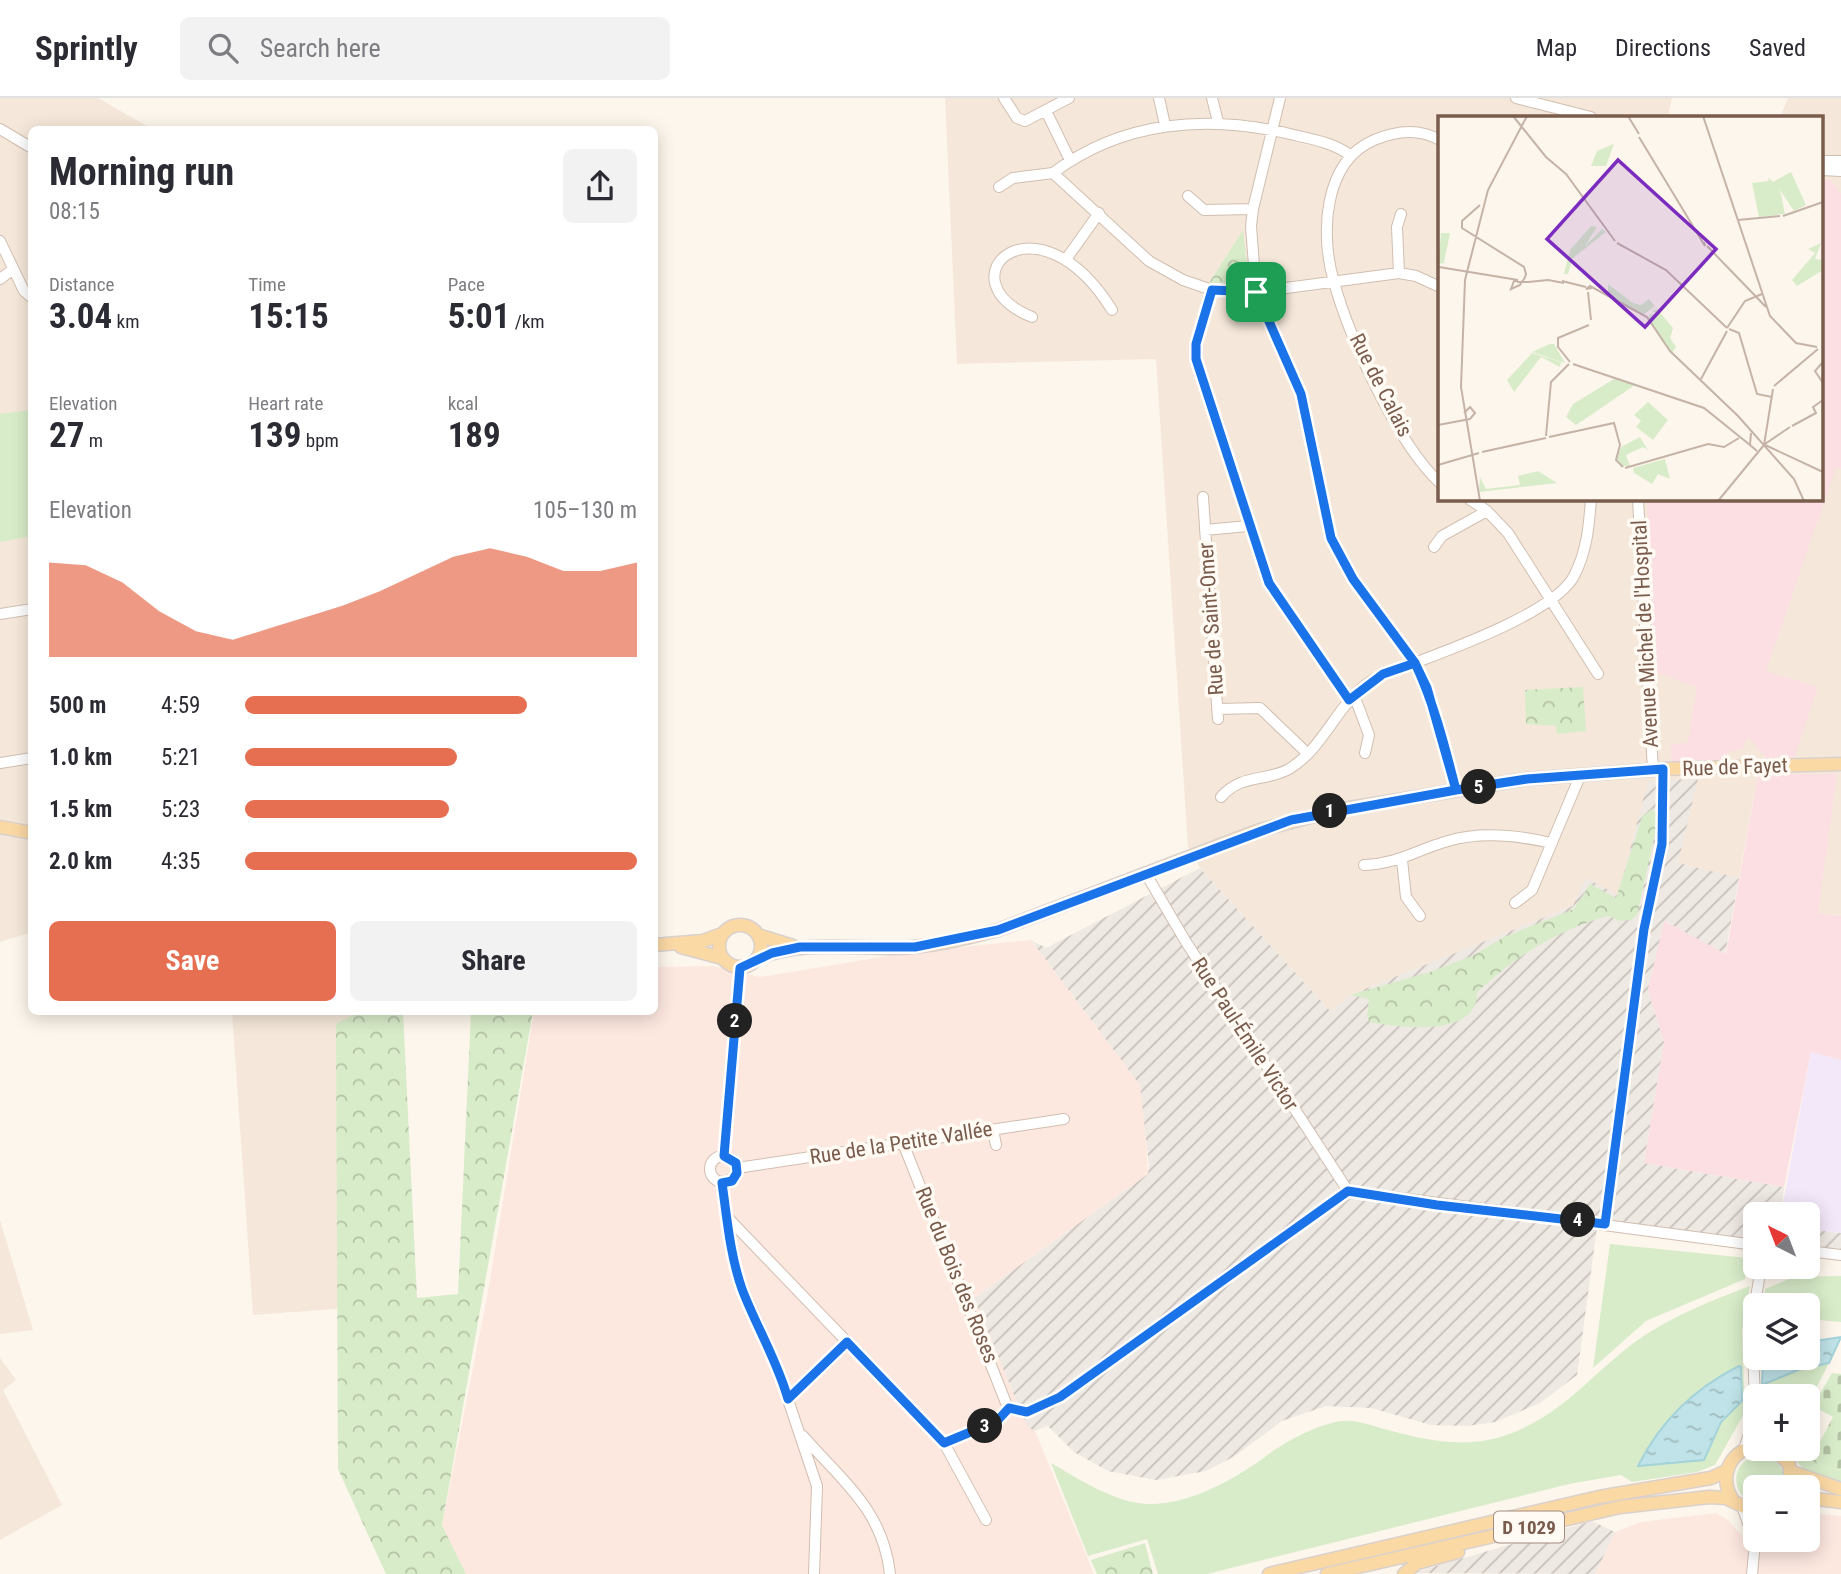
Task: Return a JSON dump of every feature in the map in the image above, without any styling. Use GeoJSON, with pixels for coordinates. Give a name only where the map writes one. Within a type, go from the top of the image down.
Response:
{"type":"FeatureCollection","features":[{"type":"Feature","properties":{"kind":"main road","name":"Rue de Fayet"},"geometry":{"type":"LineString","coordinates":[[800,947],[915,947],[959,940],[998,930],[1256,831],[1337,810],[1527,779],[1658,770],[1841,764]]}},
{"type":"Feature","properties":{"kind":"main road"},"geometry":{"type":"LineString","coordinates":[[0,827],[28,832]]}},
{"type":"Feature","properties":{"kind":"main road"},"geometry":{"type":"LineString","coordinates":[[674,946],[703,941],[741,925],[758,935],[800,947]]}},
{"type":"Feature","properties":{"kind":"main road"},"geometry":{"type":"LineString","coordinates":[[722,934],[718,946],[722,958]]}},
{"type":"Feature","properties":{"kind":"main road"},"geometry":{"type":"LineString","coordinates":[[758,935],[761,947],[758,958]]}},
{"type":"Feature","properties":{"kind":"main road"},"geometry":{"type":"LineString","coordinates":[[658,945],[674,946],[722,958],[740,968],[758,958],[800,947]]}},
{"type":"Feature","properties":{"kind":"main road"},"geometry":{"type":"LineString","coordinates":[[1743,1452],[1733,1458],[1726,1471],[1726,1487],[1743,1507]]}},
{"type":"Feature","properties":{"kind":"main road"},"geometry":{"type":"LineString","coordinates":[[1786,1461],[1792,1472],[1841,1489]]}},
{"type":"Feature","properties":{"kind":"main road","name":"D 1029"},"geometry":{"type":"LineString","coordinates":[[1269,1574],[1600,1497],[1711,1478],[1726,1471]]}},
{"type":"Feature","properties":{"kind":"main road","name":"D 1029"},"geometry":{"type":"LineString","coordinates":[[1327,1574],[1572,1517],[1696,1497],[1726,1498],[1743,1507]]}},
{"type":"Feature","properties":{"kind":"main road"},"geometry":{"type":"LineString","coordinates":[[1820,1499],[1841,1502]]}},
{"type":"Feature","properties":{"kind":"main road"},"geometry":{"type":"LineString","coordinates":[[1404,1574],[1417,1563],[1572,1517]]}},
{"type":"Feature","properties":{"kind":"street"},"geometry":{"type":"LineString","coordinates":[[1004,98],[1017,118],[1025,121],[1069,98]]}},
{"type":"Feature","properties":{"kind":"street"},"geometry":{"type":"LineString","coordinates":[[1159,98],[1165,125]]}},
{"type":"Feature","properties":{"kind":"street"},"geometry":{"type":"LineString","coordinates":[[1212,98],[1218,122]]}},
{"type":"Feature","properties":{"kind":"street"},"geometry":{"type":"LineString","coordinates":[[1280,98],[1253,209],[1251,226],[1256,292],[1301,394],[1331,538],[1353,579],[1415,663],[1427,688],[1456,790]]}},
{"type":"Feature","properties":{"kind":"street"},"geometry":{"type":"LineString","coordinates":[[1516,98],[1587,116]]}},
{"type":"Feature","properties":{"kind":"street"},"geometry":{"type":"LineString","coordinates":[[1046,111],[1070,160]]}},
{"type":"Feature","properties":{"kind":"street"},"geometry":{"type":"LineString","coordinates":[[999,187],[1013,178],[1053,173],[1070,160],[1118,138],[1165,125],[1218,122],[1273,129],[1335,145],[1350,155],[1379,138],[1404,132],[1417,132],[1438,139]]}},
{"type":"Feature","properties":{"kind":"street"},"geometry":{"type":"LineString","coordinates":[[0,129],[28,146]]}},
{"type":"Feature","properties":{"kind":"street","name":"Rue de Calais"},"geometry":{"type":"LineString","coordinates":[[1350,155],[1333,189],[1327,220],[1333,280],[1365,361],[1399,427],[1438,481]]}},
{"type":"Feature","properties":{"kind":"street"},"geometry":{"type":"LineString","coordinates":[[1824,162],[1841,170]]}},
{"type":"Feature","properties":{"kind":"street"},"geometry":{"type":"LineString","coordinates":[[1053,173],[1149,261],[1183,280],[1212,290],[1256,292],[1399,273],[1416,276],[1438,286]]}},
{"type":"Feature","properties":{"kind":"street"},"geometry":{"type":"LineString","coordinates":[[1188,197],[1203,210],[1253,209]]}},
{"type":"Feature","properties":{"kind":"street"},"geometry":{"type":"LineString","coordinates":[[1067,258],[1099,213]]}},
{"type":"Feature","properties":{"kind":"street"},"geometry":{"type":"LineString","coordinates":[[1399,273],[1397,227],[1401,214]]}},
{"type":"Feature","properties":{"kind":"street"},"geometry":{"type":"LineString","coordinates":[[0,241],[12,270],[28,294]]}},
{"type":"Feature","properties":{"kind":"street"},"geometry":{"type":"LineString","coordinates":[[1032,317],[1013,309],[1001,298],[993,280],[1003,257],[1028,246],[1048,249],[1067,258],[1100,292],[1112,310]]}},
{"type":"Feature","properties":{"kind":"street"},"geometry":{"type":"LineString","coordinates":[[0,279],[12,270]]}},
{"type":"Feature","properties":{"kind":"street"},"geometry":{"type":"LineString","coordinates":[[1212,290],[1196,344],[1196,359],[1248,526],[1269,583],[1351,697],[1368,735],[1365,753]]}},
{"type":"Feature","properties":{"kind":"street","name":"Rue de Saint-Omer"},"geometry":{"type":"LineString","coordinates":[[1203,497],[1218,714],[1261,708],[1308,754]]}},
{"type":"Feature","properties":{"kind":"street"},"geometry":{"type":"LineString","coordinates":[[1470,500],[1487,511],[1508,533],[1598,674]]}},
{"type":"Feature","properties":{"kind":"street"},"geometry":{"type":"LineString","coordinates":[[1222,797],[1248,778],[1287,770],[1308,754],[1351,697],[1383,674],[1490,632],[1551,600],[1570,584],[1582,559],[1588,538],[1591,500]]}},
{"type":"Feature","properties":{"kind":"street","name":"Avenue Michel de l'Hospital"},"geometry":{"type":"LineString","coordinates":[[1605,1224],[1644,929],[1662,844],[1638,500]]}},
{"type":"Feature","properties":{"kind":"street"},"geometry":{"type":"LineString","coordinates":[[1434,547],[1442,536],[1487,511]]}},
{"type":"Feature","properties":{"kind":"street","name":"Rue de Saint-Omer"},"geometry":{"type":"LineString","coordinates":[[1205,530],[1248,526]]}},
{"type":"Feature","properties":{"kind":"street"},"geometry":{"type":"LineString","coordinates":[[0,614],[28,610]]}},
{"type":"Feature","properties":{"kind":"street"},"geometry":{"type":"LineString","coordinates":[[0,763],[28,759]]}},
{"type":"Feature","properties":{"kind":"street"},"geometry":{"type":"LineString","coordinates":[[1515,904],[1532,890],[1580,776]]}},
{"type":"Feature","properties":{"kind":"street"},"geometry":{"type":"LineString","coordinates":[[1364,864],[1402,860],[1449,840],[1483,836],[1525,837],[1551,843]]}},
{"type":"Feature","properties":{"kind":"street"},"geometry":{"type":"LineString","coordinates":[[1402,860],[1406,897],[1420,916]]}},
{"type":"Feature","properties":{"kind":"street","name":"Rue Paul-Émile Victor"},"geometry":{"type":"LineString","coordinates":[[1146,874],[1186,942],[1348,1191]]}},
{"type":"Feature","properties":{"kind":"street"},"geometry":{"type":"LineString","coordinates":[[724,1156],[740,968]]}},
{"type":"Feature","properties":{"kind":"street","name":"Rue de la Petite Vallée"},"geometry":{"type":"LineString","coordinates":[[737,1168],[1065,1119]]}},
{"type":"Feature","properties":{"kind":"street"},"geometry":{"type":"LineString","coordinates":[[993,1130],[996,1145]]}},
{"type":"Feature","properties":{"kind":"street","name":"Rue du Bois des Roses"},"geometry":{"type":"LineString","coordinates":[[903,1143],[1009,1408]]}},
{"type":"Feature","properties":{"kind":"street"},"geometry":{"type":"LineString","coordinates":[[724,1156],[733,1160],[737,1168],[732,1181],[722,1183],[712,1177],[710,1169],[716,1158],[724,1156]]}},
{"type":"Feature","properties":{"kind":"street"},"geometry":{"type":"LineString","coordinates":[[722,1183],[741,1285],[768,1343],[802,1434],[817,1486],[814,1574]]}},
{"type":"Feature","properties":{"kind":"street"},"geometry":{"type":"LineString","coordinates":[[944,1443],[997,1421],[1009,1408],[1027,1412],[1060,1397],[1348,1191],[1437,1205],[1743,1243]]}},
{"type":"Feature","properties":{"kind":"street"},"geometry":{"type":"LineString","coordinates":[[728,1218],[944,1443],[986,1520]]}},
{"type":"Feature","properties":{"kind":"street"},"geometry":{"type":"LineString","coordinates":[[1820,1252],[1841,1255]]}},
{"type":"Feature","properties":{"kind":"street"},"geometry":{"type":"LineString","coordinates":[[1754,1384],[1752,1322],[1759,1279]]}},
{"type":"Feature","properties":{"kind":"street"},"geometry":{"type":"LineString","coordinates":[[788,1399],[847,1342]]}},
{"type":"Feature","properties":{"kind":"street"},"geometry":{"type":"LineString","coordinates":[[802,1434],[862,1500],[883,1535],[890,1574]]}},
{"type":"Feature","properties":{"kind":"street"},"geometry":{"type":"LineString","coordinates":[[1752,1574],[1755,1552]]}},
{"type":"Feature","properties":{"kind":"shaded area"},"geometry":{"type":"Polygon","coordinates":[[[0,98],[98,98],[147,126],[28,126],[28,933],[0,942],[0,98]]]}},
{"type":"Feature","properties":{"kind":"shaded area"},"geometry":{"type":"Polygon","coordinates":[[[945,98],[1672,98],[1668,116],[1438,116],[1438,500],[1824,500],[1824,116],[1780,116],[1788,98],[1841,98],[1841,916],[1818,913],[1758,774],[1739,878],[1678,864],[1618,895],[1573,906],[1351,995],[1331,1012],[1200,868],[1188,847],[1156,359],[957,364],[945,98]]]}},
{"type":"Feature","properties":{"kind":"shaded area"},"geometry":{"type":"Polygon","coordinates":[[[1824,179],[1831,180],[1841,194],[1841,469],[1836,468],[1766,671],[1818,687],[1795,757],[1766,758],[1749,737],[1741,750],[1729,751],[1727,761],[1672,763],[1670,745],[1688,742],[1697,687],[1655,672],[1647,500],[1824,500],[1824,179]]]}},
{"type":"Feature","properties":{"kind":"shaded area"},"geometry":{"type":"Polygon","coordinates":[[[1758,774],[1837,774],[1818,913],[1841,916],[1841,1060],[1811,1052],[1784,1187],[1644,1163],[1664,1042],[1648,990],[1664,921],[1726,954],[1758,774]]]}},
{"type":"Feature","properties":{"kind":"shaded area"},"geometry":{"type":"Polygon","coordinates":[[[1698,779],[1678,863],[1739,878],[1725,955],[1665,921],[1648,990],[1664,1042],[1644,1163],[1784,1187],[1782,1202],[1743,1202],[1743,1246],[1597,1228],[1577,1375],[1540,1403],[1495,1422],[1467,1426],[1431,1425],[1371,1408],[1326,1406],[1282,1421],[1235,1456],[1206,1471],[1156,1480],[1108,1471],[1074,1452],[1048,1426],[1034,1431],[1027,1426],[974,1298],[1148,1174],[1149,1166],[1140,1085],[1031,940],[1046,948],[1200,868],[1331,1012],[1350,995],[1573,906],[1586,878],[1618,895],[1648,781],[1698,779]]]}},
{"type":"Feature","properties":{"kind":"shaded area"},"geometry":{"type":"Polygon","coordinates":[[[1031,940],[1140,1085],[1143,1094],[1148,1174],[974,1298],[1027,1425],[1035,1431],[1094,1574],[466,1574],[442,1525],[488,1292],[534,1015],[658,1015],[658,967],[713,966],[760,977],[912,952],[1031,940]]]}},
{"type":"Feature","properties":{"kind":"shaded area"},"geometry":{"type":"Polygon","coordinates":[[[232,1015],[401,1015],[400,1304],[253,1315],[232,1015]]]}},
{"type":"Feature","properties":{"kind":"shaded area"},"geometry":{"type":"Polygon","coordinates":[[[1811,1052],[1841,1060],[1841,1233],[1820,1230],[1820,1202],[1783,1202],[1811,1052]]]}},
{"type":"Feature","properties":{"kind":"shaded area"},"geometry":{"type":"Polygon","coordinates":[[[0,1220],[33,1330],[0,1334],[0,1220]]]}},
{"type":"Feature","properties":{"kind":"shaded area"},"geometry":{"type":"Polygon","coordinates":[[[1820,1230],[1841,1233],[1841,1259],[1820,1256],[1820,1230]]]}},
{"type":"Feature","properties":{"kind":"shaded area"},"geometry":{"type":"Polygon","coordinates":[[[0,1358],[16,1380],[3,1390],[62,1505],[0,1540],[0,1358]]]}},
{"type":"Feature","properties":{"kind":"shaded area"},"geometry":{"type":"Polygon","coordinates":[[[1716,1513],[1728,1520],[1743,1536],[1743,1552],[1820,1552],[1820,1514],[1841,1516],[1841,1574],[1595,1574],[1615,1532],[1641,1522],[1716,1513]]]}},
{"type":"Feature","properties":{"kind":"shaded area"},"geometry":{"type":"Polygon","coordinates":[[[1592,1521],[1615,1532],[1595,1574],[1412,1573],[1592,1521]]]}},
{"type":"Feature","properties":{"kind":"green space"},"geometry":{"type":"Polygon","coordinates":[[[1243,230],[1249,284],[1209,283],[1243,230]]]}},
{"type":"Feature","properties":{"kind":"green space"},"geometry":{"type":"Polygon","coordinates":[[[28,410],[28,537],[0,542],[0,414],[28,410]]]}},
{"type":"Feature","properties":{"kind":"green space"},"geometry":{"type":"Polygon","coordinates":[[[1583,687],[1586,731],[1557,734],[1556,726],[1526,724],[1525,690],[1583,687]]]}},
{"type":"Feature","properties":{"kind":"green space"},"geometry":{"type":"Polygon","coordinates":[[[1652,809],[1659,816],[1637,915],[1631,920],[1620,921],[1608,916],[1571,929],[1538,946],[1477,992],[1474,1007],[1465,1017],[1452,1023],[1418,1027],[1370,1022],[1367,1016],[1369,999],[1350,995],[1430,972],[1474,955],[1504,937],[1574,909],[1590,884],[1616,898],[1642,817],[1652,809]]]}},
{"type":"Feature","properties":{"kind":"green space"},"geometry":{"type":"Polygon","coordinates":[[[353,1015],[403,1015],[417,1298],[458,1294],[471,1015],[532,1015],[442,1525],[466,1574],[386,1574],[338,1469],[336,1024],[353,1015]]]}},
{"type":"Feature","properties":{"kind":"green space"},"geometry":{"type":"Polygon","coordinates":[[[1610,1244],[1743,1258],[1745,1279],[1646,1321],[1593,1368],[1610,1244]]]}},
{"type":"Feature","properties":{"kind":"green space"},"geometry":{"type":"Polygon","coordinates":[[[1820,1276],[1841,1276],[1841,1322],[1820,1320],[1820,1293],[1765,1293],[1765,1289],[1789,1279],[1820,1279],[1820,1276]]]}},
{"type":"Feature","properties":{"kind":"green space"},"geometry":{"type":"Polygon","coordinates":[[[1750,1286],[1749,1293],[1743,1293],[1743,1416],[1715,1465],[1697,1472],[1632,1482],[1621,1475],[1569,1484],[1207,1574],[1158,1574],[1147,1539],[1088,1556],[1051,1463],[1098,1489],[1136,1503],[1148,1504],[1180,1500],[1212,1488],[1297,1437],[1331,1423],[1356,1422],[1437,1441],[1484,1441],[1501,1437],[1534,1423],[1549,1413],[1631,1345],[1688,1311],[1750,1286]],[[1739,1366],[1708,1384],[1680,1408],[1656,1435],[1638,1466],[1703,1460],[1721,1422],[1742,1401],[1739,1366]]]}},
{"type":"Feature","properties":{"kind":"green space"},"geometry":{"type":"Polygon","coordinates":[[[1829,1363],[1818,1384],[1764,1384],[1798,1370],[1820,1370],[1820,1365],[1829,1363]]]}},
{"type":"Feature","properties":{"kind":"green space"},"geometry":{"type":"Polygon","coordinates":[[[1832,1373],[1841,1374],[1841,1471],[1818,1465],[1813,1461],[1820,1461],[1820,1442],[1833,1417],[1820,1410],[1820,1394],[1832,1373]]]}},
{"type":"Feature","properties":{"kind":"green space"},"geometry":{"type":"Polygon","coordinates":[[[1775,1461],[1784,1475],[1743,1475],[1743,1496],[1736,1476],[1744,1462],[1775,1461]]]}},
{"type":"Feature","properties":{"kind":"green space"},"geometry":{"type":"Polygon","coordinates":[[[1796,1461],[1814,1461],[1818,1465],[1841,1471],[1841,1483],[1820,1475],[1805,1471],[1796,1461]]]}},
{"type":"Feature","properties":{"kind":"green space"},"geometry":{"type":"Polygon","coordinates":[[[1145,1543],[1153,1574],[1097,1574],[1091,1560],[1145,1543]]]}},
{"type":"Feature","properties":{"kind":"water"},"geometry":{"type":"Polygon","coordinates":[[[1841,1337],[1829,1363],[1820,1365],[1820,1340],[1841,1337]]]}},
{"type":"Feature","properties":{"kind":"water"},"geometry":{"type":"Polygon","coordinates":[[[1739,1366],[1742,1401],[1721,1422],[1704,1460],[1638,1466],[1657,1435],[1680,1408],[1708,1385],[1739,1366]]]}},
{"type":"Feature","properties":{"kind":"water"},"geometry":{"type":"Polygon","coordinates":[[[1763,1370],[1798,1370],[1764,1384],[1762,1384],[1763,1370]]]}},
{"type":"Feature","properties":{"kind":"route"},"geometry":{"type":"LineString","coordinates":[[1256,292],[1212,290],[1196,344],[1196,359],[1248,526],[1269,583],[1349,700],[1369,682],[1383,674],[1415,663],[1427,688],[1453,778],[1456,790],[1527,779],[1663,769],[1662,844],[1644,929],[1605,1224],[1437,1205],[1348,1191],[1060,1397],[1027,1412],[1009,1408],[997,1421],[944,1443],[847,1342],[788,1399],[768,1343],[741,1285],[734,1262],[722,1183],[732,1181],[737,1173],[736,1163],[724,1156],[740,968],[772,953],[800,947],[915,947],[959,940],[998,930],[1230,840],[1291,820],[1456,790],[1427,688],[1415,663],[1353,579],[1331,538],[1301,394],[1256,292]]}}]}
